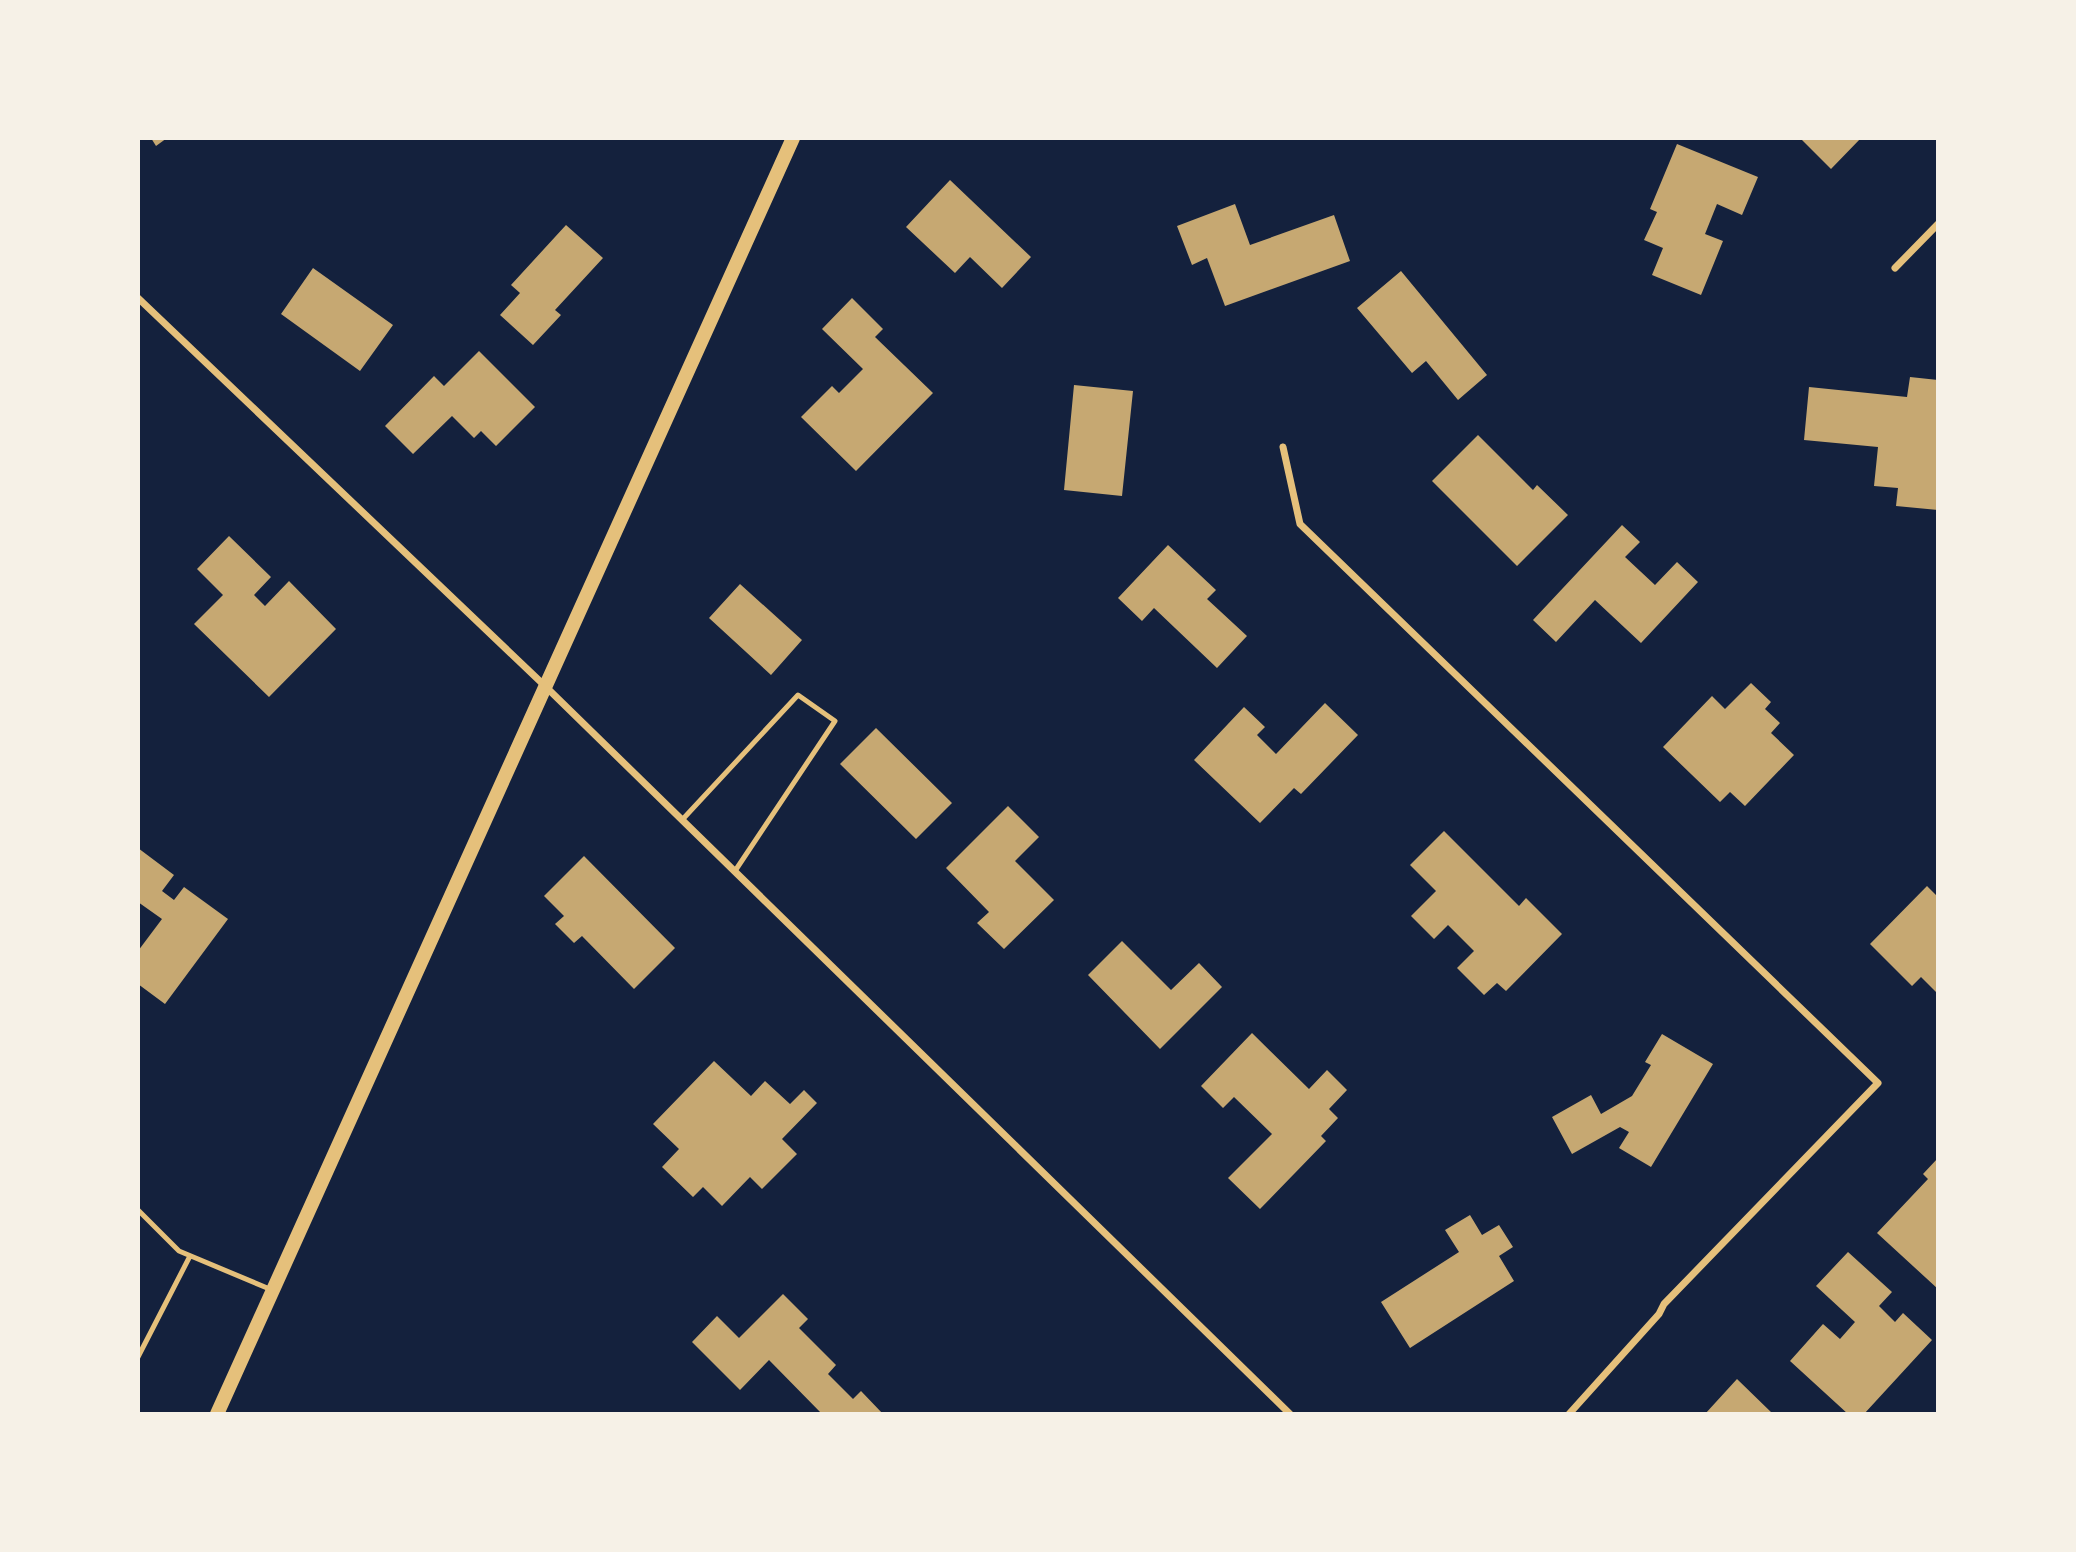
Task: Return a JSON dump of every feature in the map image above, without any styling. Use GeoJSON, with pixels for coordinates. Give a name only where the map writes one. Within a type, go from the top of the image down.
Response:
{"type":"FeatureCollection","features":[{"type":"Feature","properties":{"kind":"main road"},"geometry":{"type":"LineString","coordinates":[[217,1414],[793,138]]}},
{"type":"Feature","properties":{"kind":"street"},"geometry":{"type":"LineString","coordinates":[[1895,268],[1938,224]]}},
{"type":"Feature","properties":{"kind":"street"},"geometry":{"type":"LineString","coordinates":[[138,298],[545,685],[1290,1414]]}},
{"type":"Feature","properties":{"kind":"street"},"geometry":{"type":"LineString","coordinates":[[1283,447],[1300,524],[1878,1083],[1664,1304],[1659,1314],[1569,1414]]}},
{"type":"Feature","properties":{"kind":"lane"},"geometry":{"type":"LineString","coordinates":[[682,820],[798,695],[835,721],[735,871]]}},
{"type":"Feature","properties":{"kind":"lane"},"geometry":{"type":"LineString","coordinates":[[138,1210],[179,1251],[272,1290]]}},
{"type":"Feature","properties":{"kind":"lane"},"geometry":{"type":"LineString","coordinates":[[138,1357],[190,1256]]}},
{"type":"Feature","properties":{"kind":"building"},"geometry":{"type":"Polygon","coordinates":[[[151,138],[167,138],[156,146],[151,138]]]}},
{"type":"Feature","properties":{"kind":"building"},"geometry":{"type":"Polygon","coordinates":[[[1800,138],[1861,138],[1831,169],[1800,138]]]}},
{"type":"Feature","properties":{"kind":"building"},"geometry":{"type":"Polygon","coordinates":[[[1677,144],[1758,177],[1742,215],[1717,204],[1705,234],[1723,241],[1701,295],[1652,275],[1663,248],[1644,240],[1657,212],[1650,209],[1677,144]]]}},
{"type":"Feature","properties":{"kind":"building"},"geometry":{"type":"Polygon","coordinates":[[[950,180],[1031,257],[1002,288],[970,257],[955,273],[906,227],[950,180]]]}},
{"type":"Feature","properties":{"kind":"building"},"geometry":{"type":"Polygon","coordinates":[[[1235,204],[1250,245],[1334,215],[1350,261],[1225,306],[1207,258],[1192,265],[1177,226],[1235,204]]]}},
{"type":"Feature","properties":{"kind":"building"},"geometry":{"type":"Polygon","coordinates":[[[566,225],[603,258],[555,310],[561,315],[533,345],[500,315],[520,293],[511,285],[566,225]]]}},
{"type":"Feature","properties":{"kind":"building"},"geometry":{"type":"Polygon","coordinates":[[[313,268],[393,325],[360,371],[281,314],[313,268]]]}},
{"type":"Feature","properties":{"kind":"building"},"geometry":{"type":"Polygon","coordinates":[[[1401,271],[1487,375],[1458,400],[1426,361],[1412,373],[1357,308],[1401,271]]]}},
{"type":"Feature","properties":{"kind":"building"},"geometry":{"type":"Polygon","coordinates":[[[852,298],[883,329],[875,337],[933,393],[856,471],[801,417],[832,386],[839,393],[863,369],[822,329],[852,298]]]}},
{"type":"Feature","properties":{"kind":"building"},"geometry":{"type":"Polygon","coordinates":[[[479,351],[535,407],[496,446],[481,431],[474,438],[452,416],[413,454],[385,426],[434,376],[444,386],[479,351]]]}},
{"type":"Feature","properties":{"kind":"building"},"geometry":{"type":"Polygon","coordinates":[[[1910,377],[1938,380],[1938,510],[1896,506],[1898,488],[1874,486],[1878,447],[1804,440],[1809,387],[1907,397],[1910,377]]]}},
{"type":"Feature","properties":{"kind":"building"},"geometry":{"type":"Polygon","coordinates":[[[1074,385],[1133,391],[1122,496],[1064,490],[1074,385]]]}},
{"type":"Feature","properties":{"kind":"building"},"geometry":{"type":"Polygon","coordinates":[[[1478,435],[1533,490],[1537,485],[1568,515],[1517,566],[1432,481],[1478,435]]]}},
{"type":"Feature","properties":{"kind":"building"},"geometry":{"type":"Polygon","coordinates":[[[1622,525],[1640,542],[1625,557],[1655,585],[1677,562],[1698,582],[1641,643],[1595,600],[1556,642],[1533,620],[1622,525]]]}},
{"type":"Feature","properties":{"kind":"building"},"geometry":{"type":"Polygon","coordinates":[[[229,536],[271,577],[254,595],[265,606],[289,581],[336,629],[269,697],[194,624],[223,595],[197,569],[229,536]]]}},
{"type":"Feature","properties":{"kind":"building"},"geometry":{"type":"Polygon","coordinates":[[[1168,545],[1216,590],[1207,599],[1247,636],[1217,668],[1154,608],[1142,621],[1118,598],[1168,545]]]}},
{"type":"Feature","properties":{"kind":"building"},"geometry":{"type":"Polygon","coordinates":[[[740,584],[802,640],[771,675],[709,618],[740,584]]]}},
{"type":"Feature","properties":{"kind":"building"},"geometry":{"type":"Polygon","coordinates":[[[1751,683],[1771,702],[1765,709],[1780,723],[1771,733],[1794,755],[1745,806],[1730,792],[1720,802],[1663,747],[1712,696],[1725,709],[1751,683]]]}},
{"type":"Feature","properties":{"kind":"building"},"geometry":{"type":"Polygon","coordinates":[[[1325,703],[1358,735],[1301,794],[1294,788],[1260,823],[1194,760],[1244,707],[1265,727],[1257,735],[1276,754],[1325,703]]]}},
{"type":"Feature","properties":{"kind":"building"},"geometry":{"type":"Polygon","coordinates":[[[876,728],[952,803],[916,839],[840,764],[876,728]]]}},
{"type":"Feature","properties":{"kind":"building"},"geometry":{"type":"Polygon","coordinates":[[[1008,806],[1039,837],[1015,861],[1054,900],[1004,949],[977,923],[989,912],[946,868],[1008,806]]]}},
{"type":"Feature","properties":{"kind":"building"},"geometry":{"type":"Polygon","coordinates":[[[1444,831],[1519,906],[1526,898],[1562,934],[1506,991],[1497,983],[1484,995],[1457,968],[1474,951],[1448,925],[1434,939],[1411,916],[1436,891],[1410,865],[1444,831]]]}},
{"type":"Feature","properties":{"kind":"building"},"geometry":{"type":"Polygon","coordinates":[[[138,848],[174,875],[162,891],[174,900],[184,887],[228,919],[165,1004],[138,984],[138,951],[162,919],[138,902],[138,848]]]}},
{"type":"Feature","properties":{"kind":"building"},"geometry":{"type":"Polygon","coordinates":[[[584,856],[675,948],[634,989],[582,936],[574,943],[555,924],[564,916],[544,896],[584,856]]]}},
{"type":"Feature","properties":{"kind":"building"},"geometry":{"type":"Polygon","coordinates":[[[1927,886],[1938,897],[1938,994],[1921,977],[1912,986],[1870,944],[1927,886]]]}},
{"type":"Feature","properties":{"kind":"building"},"geometry":{"type":"Polygon","coordinates":[[[1122,941],[1171,990],[1199,963],[1222,987],[1160,1049],[1088,975],[1122,941]]]}},
{"type":"Feature","properties":{"kind":"building"},"geometry":{"type":"Polygon","coordinates":[[[1252,1033],[1309,1089],[1327,1070],[1347,1090],[1329,1109],[1338,1118],[1321,1136],[1326,1141],[1260,1209],[1228,1178],[1272,1134],[1234,1097],[1223,1108],[1201,1086],[1252,1033]]]}},
{"type":"Feature","properties":{"kind":"building"},"geometry":{"type":"Polygon","coordinates":[[[1662,1034],[1713,1064],[1651,1167],[1619,1148],[1629,1132],[1620,1127],[1572,1154],[1552,1117],[1591,1095],[1601,1114],[1632,1096],[1651,1065],[1645,1062],[1662,1034]]]}},
{"type":"Feature","properties":{"kind":"building"},"geometry":{"type":"Polygon","coordinates":[[[714,1061],[751,1096],[765,1081],[790,1104],[804,1090],[817,1103],[782,1139],[797,1154],[762,1189],[750,1177],[722,1206],[703,1187],[693,1197],[662,1167],[679,1149],[653,1124],[714,1061]]]}},
{"type":"Feature","properties":{"kind":"building"},"geometry":{"type":"Polygon","coordinates":[[[1938,1158],[1938,1289],[1877,1233],[1928,1179],[1923,1174],[1938,1158]]]}},
{"type":"Feature","properties":{"kind":"building"},"geometry":{"type":"Polygon","coordinates":[[[1470,1215],[1482,1235],[1499,1225],[1513,1247],[1499,1256],[1514,1281],[1410,1348],[1381,1302],[1459,1252],[1445,1230],[1470,1215]]]}},
{"type":"Feature","properties":{"kind":"building"},"geometry":{"type":"Polygon","coordinates":[[[1848,1252],[1892,1292],[1879,1306],[1895,1322],[1903,1313],[1932,1340],[1864,1414],[1848,1414],[1790,1361],[1823,1324],[1840,1339],[1855,1322],[1816,1286],[1848,1252]]]}},
{"type":"Feature","properties":{"kind":"building"},"geometry":{"type":"Polygon","coordinates":[[[783,1294],[808,1319],[799,1328],[836,1365],[828,1374],[853,1399],[861,1391],[883,1414],[822,1414],[769,1360],[740,1390],[692,1342],[717,1316],[739,1338],[783,1294]]]}},
{"type":"Feature","properties":{"kind":"building"},"geometry":{"type":"Polygon","coordinates":[[[1737,1379],[1773,1414],[1705,1414],[1737,1379]]]}}]}
